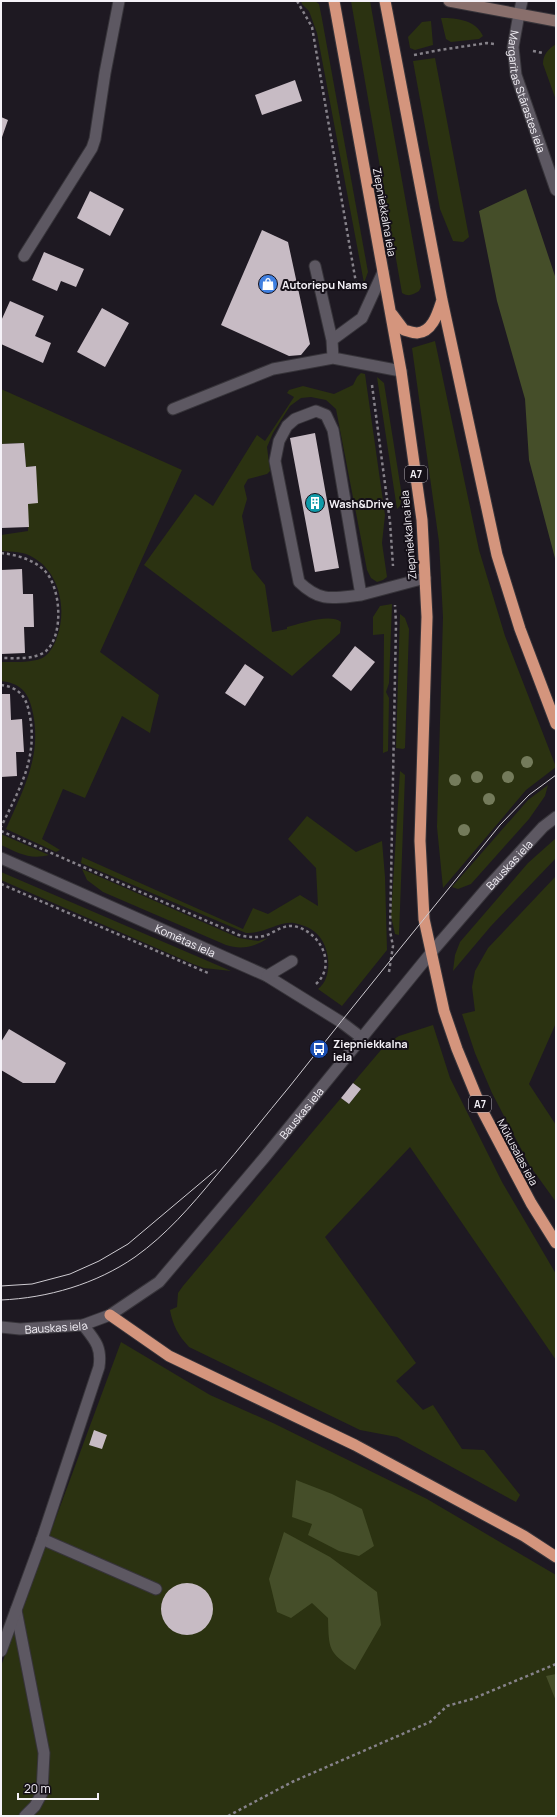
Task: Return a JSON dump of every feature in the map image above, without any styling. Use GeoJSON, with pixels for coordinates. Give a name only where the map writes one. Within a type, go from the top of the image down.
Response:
{"type":"FeatureCollection","features":[{"type":"Feature","properties":{"kind":"highway","name":"Ziepniekkalna iela"},"geometry":{"type":"LineString","coordinates":[[334,1],[391,312],[422,520],[427,617],[420,841],[424,919],[430,954]]}},
{"type":"Feature","properties":{"kind":"highway"},"geometry":{"type":"LineString","coordinates":[[385,1],[442,300],[497,555],[520,629],[556,724]]}},
{"type":"Feature","properties":{"kind":"highway"},"geometry":{"type":"LineString","coordinates":[[391,312],[404,330],[418,333],[426,329],[434,321],[442,300]]}},
{"type":"Feature","properties":{"kind":"highway","name":"Mūkusalas iela"},"geometry":{"type":"LineString","coordinates":[[430,954],[444,1011],[457,1049],[482,1110],[531,1203],[556,1243]]}},
{"type":"Feature","properties":{"kind":"highway"},"geometry":{"type":"LineString","coordinates":[[110,1315],[169,1356],[355,1445],[524,1536],[556,1557]]}},
{"type":"Feature","properties":{"kind":"main road"},"geometry":{"type":"LineString","coordinates":[[449,1],[556,20]]}},
{"type":"Feature","properties":{"kind":"street"},"geometry":{"type":"LineString","coordinates":[[24,256],[92,148],[95,139],[104,73],[119,1]]}},
{"type":"Feature","properties":{"kind":"street","name":"Margaritas Stārastes iela"},"geometry":{"type":"LineString","coordinates":[[522,1],[513,47],[516,75],[556,190]]}},
{"type":"Feature","properties":{"kind":"street"},"geometry":{"type":"LineString","coordinates":[[315,266],[332,340],[333,358]]}},
{"type":"Feature","properties":{"kind":"street"},"geometry":{"type":"LineString","coordinates":[[332,340],[362,318],[383,272]]}},
{"type":"Feature","properties":{"kind":"street"},"geometry":{"type":"LineString","coordinates":[[173,409],[273,369],[333,358],[401,371]]}},
{"type":"Feature","properties":{"kind":"street"},"geometry":{"type":"LineString","coordinates":[[361,595],[332,430],[326,415],[316,411],[295,419],[287,426],[279,441],[276,462],[298,582],[309,593],[324,598],[361,595],[425,578]]}},
{"type":"Feature","properties":{"kind":"street","name":"Bauskas iela"},"geometry":{"type":"LineString","coordinates":[[1,1327],[20,1328],[83,1325],[110,1315],[159,1282],[430,954],[486,889],[544,827],[556,817]]}},
{"type":"Feature","properties":{"kind":"street","name":"Komētas iela"},"geometry":{"type":"LineString","coordinates":[[1,858],[267,976],[341,1022],[362,1038]]}},
{"type":"Feature","properties":{"kind":"street"},"geometry":{"type":"LineString","coordinates":[[267,976],[292,961]]}},
{"type":"Feature","properties":{"kind":"street"},"geometry":{"type":"LineString","coordinates":[[1,1651],[42,1539],[100,1367],[101,1356],[97,1343],[83,1325]]}},
{"type":"Feature","properties":{"kind":"street"},"geometry":{"type":"LineString","coordinates":[[42,1539],[156,1589]]}},
{"type":"Feature","properties":{"kind":"street"},"geometry":{"type":"LineString","coordinates":[[16,1610],[44,1753],[42,1793],[35,1806],[25,1816]]}},
{"type":"Feature","properties":{"kind":"path"},"geometry":{"type":"LineString","coordinates":[[396,59],[440,50],[488,43],[543,53]]}},
{"type":"Feature","properties":{"kind":"path"},"geometry":{"type":"LineString","coordinates":[[1,553],[19,555],[32,561],[45,571],[54,585],[58,614],[53,639],[46,651],[37,656],[1,658]]}},
{"type":"Feature","properties":{"kind":"path"},"geometry":{"type":"LineString","coordinates":[[1,686],[17,689],[22,694],[28,705],[32,724],[33,744],[30,759],[17,795],[1,827]]}},
{"type":"Feature","properties":{"kind":"path"},"geometry":{"type":"LineString","coordinates":[[1,831],[239,935],[253,938],[265,936],[282,927],[292,926],[303,929],[319,942],[325,952],[326,962],[323,972],[319,982],[312,989]]}},
{"type":"Feature","properties":{"kind":"path"},"geometry":{"type":"LineString","coordinates":[[228,1816],[292,1782],[430,1722],[447,1706],[472,1699],[536,1674],[556,1664]]}},
{"type":"Feature","properties":{"kind":"green space"},"geometry":{"type":"Polygon","coordinates":[[[301,1],[315,1],[319,4],[368,272],[364,283],[317,33],[309,11],[301,1]]]}},
{"type":"Feature","properties":{"kind":"green space"},"geometry":{"type":"Polygon","coordinates":[[[351,1],[370,1],[421,287],[419,291],[410,295],[402,293],[351,1]]]}},
{"type":"Feature","properties":{"kind":"green space"},"geometry":{"type":"Polygon","coordinates":[[[441,18],[459,19],[471,23],[476,26],[483,36],[479,39],[451,42],[446,39],[441,18]]]}},
{"type":"Feature","properties":{"kind":"green space"},"geometry":{"type":"Polygon","coordinates":[[[431,21],[433,45],[415,50],[410,48],[408,37],[422,22],[431,21]]]}},
{"type":"Feature","properties":{"kind":"green space"},"geometry":{"type":"Polygon","coordinates":[[[556,44],[556,100],[543,64],[546,52],[556,44]]]}},
{"type":"Feature","properties":{"kind":"green space"},"geometry":{"type":"Polygon","coordinates":[[[435,58],[469,237],[463,242],[453,241],[440,209],[413,61],[435,58]]]}},
{"type":"Feature","properties":{"kind":"green space"},"geometry":{"type":"Polygon","coordinates":[[[526,189],[556,279],[556,562],[529,460],[525,399],[497,301],[479,211],[526,189]]]}},
{"type":"Feature","properties":{"kind":"green space"},"geometry":{"type":"Polygon","coordinates":[[[435,341],[479,550],[505,636],[556,767],[526,790],[443,888],[437,827],[443,617],[439,542],[412,348],[435,341]]]}},
{"type":"Feature","properties":{"kind":"green space"},"geometry":{"type":"Polygon","coordinates":[[[361,373],[365,374],[385,515],[382,543],[387,577],[377,582],[371,578],[367,570],[336,409],[326,400],[311,397],[301,398],[290,406],[273,433],[267,447],[270,471],[267,474],[248,479],[244,486],[247,499],[242,516],[252,569],[265,585],[272,632],[323,619],[341,622],[340,633],[292,676],[144,565],[195,494],[213,506],[257,435],[265,441],[294,397],[287,393],[289,390],[303,386],[334,394],[353,385],[361,373]]]}},
{"type":"Feature","properties":{"kind":"green space"},"geometry":{"type":"Polygon","coordinates":[[[377,377],[384,383],[402,496],[400,506],[397,509],[377,377]]]}},
{"type":"Feature","properties":{"kind":"green space"},"geometry":{"type":"Polygon","coordinates":[[[1,389],[182,470],[100,652],[159,695],[150,733],[122,716],[85,798],[63,789],[42,839],[60,850],[56,852],[6,829],[30,770],[35,741],[35,725],[28,697],[22,689],[13,684],[1,681],[1,662],[29,661],[44,657],[50,651],[57,637],[60,626],[61,604],[55,582],[43,565],[26,554],[1,551],[1,535],[28,531],[28,504],[36,466],[26,467],[24,443],[1,444],[1,389]]]}},
{"type":"Feature","properties":{"kind":"green space"},"geometry":{"type":"Polygon","coordinates":[[[392,604],[389,683],[386,692],[389,698],[388,751],[383,753],[384,634],[373,635],[373,617],[380,606],[392,604]]]}},
{"type":"Feature","properties":{"kind":"green space"},"geometry":{"type":"Polygon","coordinates":[[[400,614],[405,618],[409,629],[405,748],[403,749],[396,748],[400,614]]]}},
{"type":"Feature","properties":{"kind":"green space"},"geometry":{"type":"Polygon","coordinates":[[[400,771],[405,775],[399,935],[395,934],[391,916],[400,771]]]}},
{"type":"Feature","properties":{"kind":"green space"},"geometry":{"type":"Polygon","coordinates":[[[548,785],[545,796],[529,819],[471,884],[458,889],[452,887],[528,800],[548,785]]]}},
{"type":"Feature","properties":{"kind":"green space"},"geometry":{"type":"Polygon","coordinates":[[[307,816],[356,852],[382,841],[385,877],[387,950],[342,1006],[318,989],[323,984],[328,969],[327,953],[321,938],[309,928],[303,925],[288,923],[259,932],[246,933],[81,863],[82,857],[243,929],[253,908],[268,914],[300,895],[318,906],[316,868],[288,839],[307,816]]]}},
{"type":"Feature","properties":{"kind":"green space"},"geometry":{"type":"Polygon","coordinates":[[[1,834],[49,855],[36,857],[13,851],[1,845],[1,834]]]}},
{"type":"Feature","properties":{"kind":"green space"},"geometry":{"type":"Polygon","coordinates":[[[556,838],[556,858],[491,926],[453,971],[455,955],[460,942],[528,863],[556,838]]]}},
{"type":"Feature","properties":{"kind":"green space"},"geometry":{"type":"Polygon","coordinates":[[[82,869],[239,938],[258,941],[268,938],[258,944],[248,947],[232,947],[226,945],[103,892],[87,880],[82,869]]]}},
{"type":"Feature","properties":{"kind":"green space"},"geometry":{"type":"Polygon","coordinates":[[[1,872],[231,971],[204,968],[193,964],[1,880],[1,872]]]}},
{"type":"Feature","properties":{"kind":"green space"},"geometry":{"type":"Polygon","coordinates":[[[556,876],[556,1023],[529,1084],[556,1125],[556,1202],[530,1166],[492,1093],[475,1053],[462,1014],[475,1011],[472,987],[475,971],[488,948],[556,876]]]}},
{"type":"Feature","properties":{"kind":"green space"},"geometry":{"type":"Polygon","coordinates":[[[433,1025],[450,1078],[502,1182],[556,1274],[556,1360],[410,1147],[325,1237],[416,1363],[396,1381],[423,1410],[433,1405],[462,1449],[484,1450],[520,1495],[516,1502],[397,1437],[360,1430],[189,1347],[176,1330],[170,1310],[177,1307],[178,1293],[183,1286],[341,1098],[349,1104],[361,1089],[353,1083],[386,1044],[399,1036],[433,1025]]]}},
{"type":"Feature","properties":{"kind":"green space"},"geometry":{"type":"Polygon","coordinates":[[[121,1342],[210,1395],[273,1423],[427,1499],[556,1575],[556,1816],[1,1816],[1,1666],[121,1342]]]}},
{"type":"Feature","properties":{"kind":"green space"},"geometry":{"type":"Polygon","coordinates":[[[296,1480],[332,1494],[362,1509],[374,1546],[359,1556],[339,1551],[308,1535],[312,1524],[292,1517],[296,1480]]]}},
{"type":"Feature","properties":{"kind":"green space"},"geometry":{"type":"Polygon","coordinates":[[[284,1532],[330,1557],[377,1592],[381,1625],[355,1670],[335,1654],[330,1644],[328,1618],[312,1603],[291,1618],[277,1612],[269,1579],[284,1532]]]}},
{"type":"Feature","properties":{"kind":"green space"},"geometry":{"type":"Polygon","coordinates":[[[556,1674],[556,1701],[546,1676],[556,1674]]]}},
{"type":"Feature","properties":{"kind":"building"},"geometry":{"type":"Polygon","coordinates":[[[295,80],[302,101],[262,115],[255,95],[295,80]]]}},
{"type":"Feature","properties":{"kind":"building"},"geometry":{"type":"Polygon","coordinates":[[[1,117],[8,120],[1,140],[1,117]]]}},
{"type":"Feature","properties":{"kind":"building"},"geometry":{"type":"Polygon","coordinates":[[[90,191],[124,209],[110,236],[77,218],[90,191]]]}},
{"type":"Feature","properties":{"kind":"building","name":"Autoriepu Nams"},"geometry":{"type":"Polygon","coordinates":[[[262,230],[288,242],[310,344],[301,355],[289,356],[221,325],[262,230]]]}},
{"type":"Feature","properties":{"kind":"building"},"geometry":{"type":"Polygon","coordinates":[[[44,252],[84,269],[76,287],[61,281],[57,291],[32,280],[44,252]]]}},
{"type":"Feature","properties":{"kind":"building"},"geometry":{"type":"Polygon","coordinates":[[[10,301],[44,316],[35,336],[51,343],[43,363],[1,344],[1,321],[10,301]]]}},
{"type":"Feature","properties":{"kind":"building"},"geometry":{"type":"Polygon","coordinates":[[[102,308],[129,323],[105,367],[77,352],[102,308]]]}},
{"type":"Feature","properties":{"kind":"building","name":"Wash&Drive"},"geometry":{"type":"Polygon","coordinates":[[[315,433],[339,568],[315,572],[290,438],[315,433]]]}},
{"type":"Feature","properties":{"kind":"building"},"geometry":{"type":"Polygon","coordinates":[[[24,443],[26,467],[36,466],[38,503],[28,504],[29,527],[1,528],[1,444],[24,443]]]}},
{"type":"Feature","properties":{"kind":"building"},"geometry":{"type":"Polygon","coordinates":[[[22,569],[23,594],[33,594],[34,627],[24,627],[25,653],[1,654],[1,570],[22,569]]]}},
{"type":"Feature","properties":{"kind":"building"},"geometry":{"type":"Polygon","coordinates":[[[355,646],[375,662],[351,691],[332,676],[355,646]]]}},
{"type":"Feature","properties":{"kind":"building"},"geometry":{"type":"Polygon","coordinates":[[[245,664],[264,677],[245,706],[225,693],[245,664]]]}},
{"type":"Feature","properties":{"kind":"building"},"geometry":{"type":"Polygon","coordinates":[[[1,694],[10,694],[11,720],[22,719],[24,752],[16,752],[17,776],[1,777],[1,694]]]}},
{"type":"Feature","properties":{"kind":"building"},"geometry":{"type":"Polygon","coordinates":[[[9,1029],[66,1063],[55,1083],[23,1083],[1,1070],[1,1042],[9,1029]]]}},
{"type":"Feature","properties":{"kind":"building"},"geometry":{"type":"Polygon","coordinates":[[[353,1083],[361,1089],[349,1104],[341,1098],[353,1083]]]}},
{"type":"Feature","properties":{"kind":"building"},"geometry":{"type":"Polygon","coordinates":[[[94,1430],[107,1435],[102,1449],[89,1445],[94,1430]]]}},
{"type":"Feature","properties":{"kind":"building"},"geometry":{"type":"Polygon","coordinates":[[[182,1583],[192,1583],[201,1587],[209,1595],[213,1604],[213,1614],[209,1623],[201,1631],[192,1635],[182,1635],[173,1631],[165,1623],[161,1614],[161,1604],[165,1595],[173,1587],[182,1583]]]}},
{"type":"Feature","properties":{"kind":"tram line"},"geometry":{"type":"LineString","coordinates":[[1,1300],[19,1299],[54,1293],[88,1282],[120,1267],[135,1257],[168,1230],[197,1199],[244,1143],[500,825],[529,795],[556,775]]}},
{"type":"Feature","properties":{"kind":"tram line"},"geometry":{"type":"LineString","coordinates":[[1,1286],[32,1284],[70,1274],[99,1261],[128,1244],[216,1170]]}},
{"type":"Feature","properties":{"kind":"place","name":"Autoriepu Nams"},"geometry":{"type":"Point","coordinates":[268,284]}},
{"type":"Feature","properties":{"kind":"place","name":"Wash&Drive"},"geometry":{"type":"Point","coordinates":[315,503]}},
{"type":"Feature","properties":{"kind":"place","name":"Ziepniekkalna iela"},"geometry":{"type":"Point","coordinates":[319,1049]}}]}
